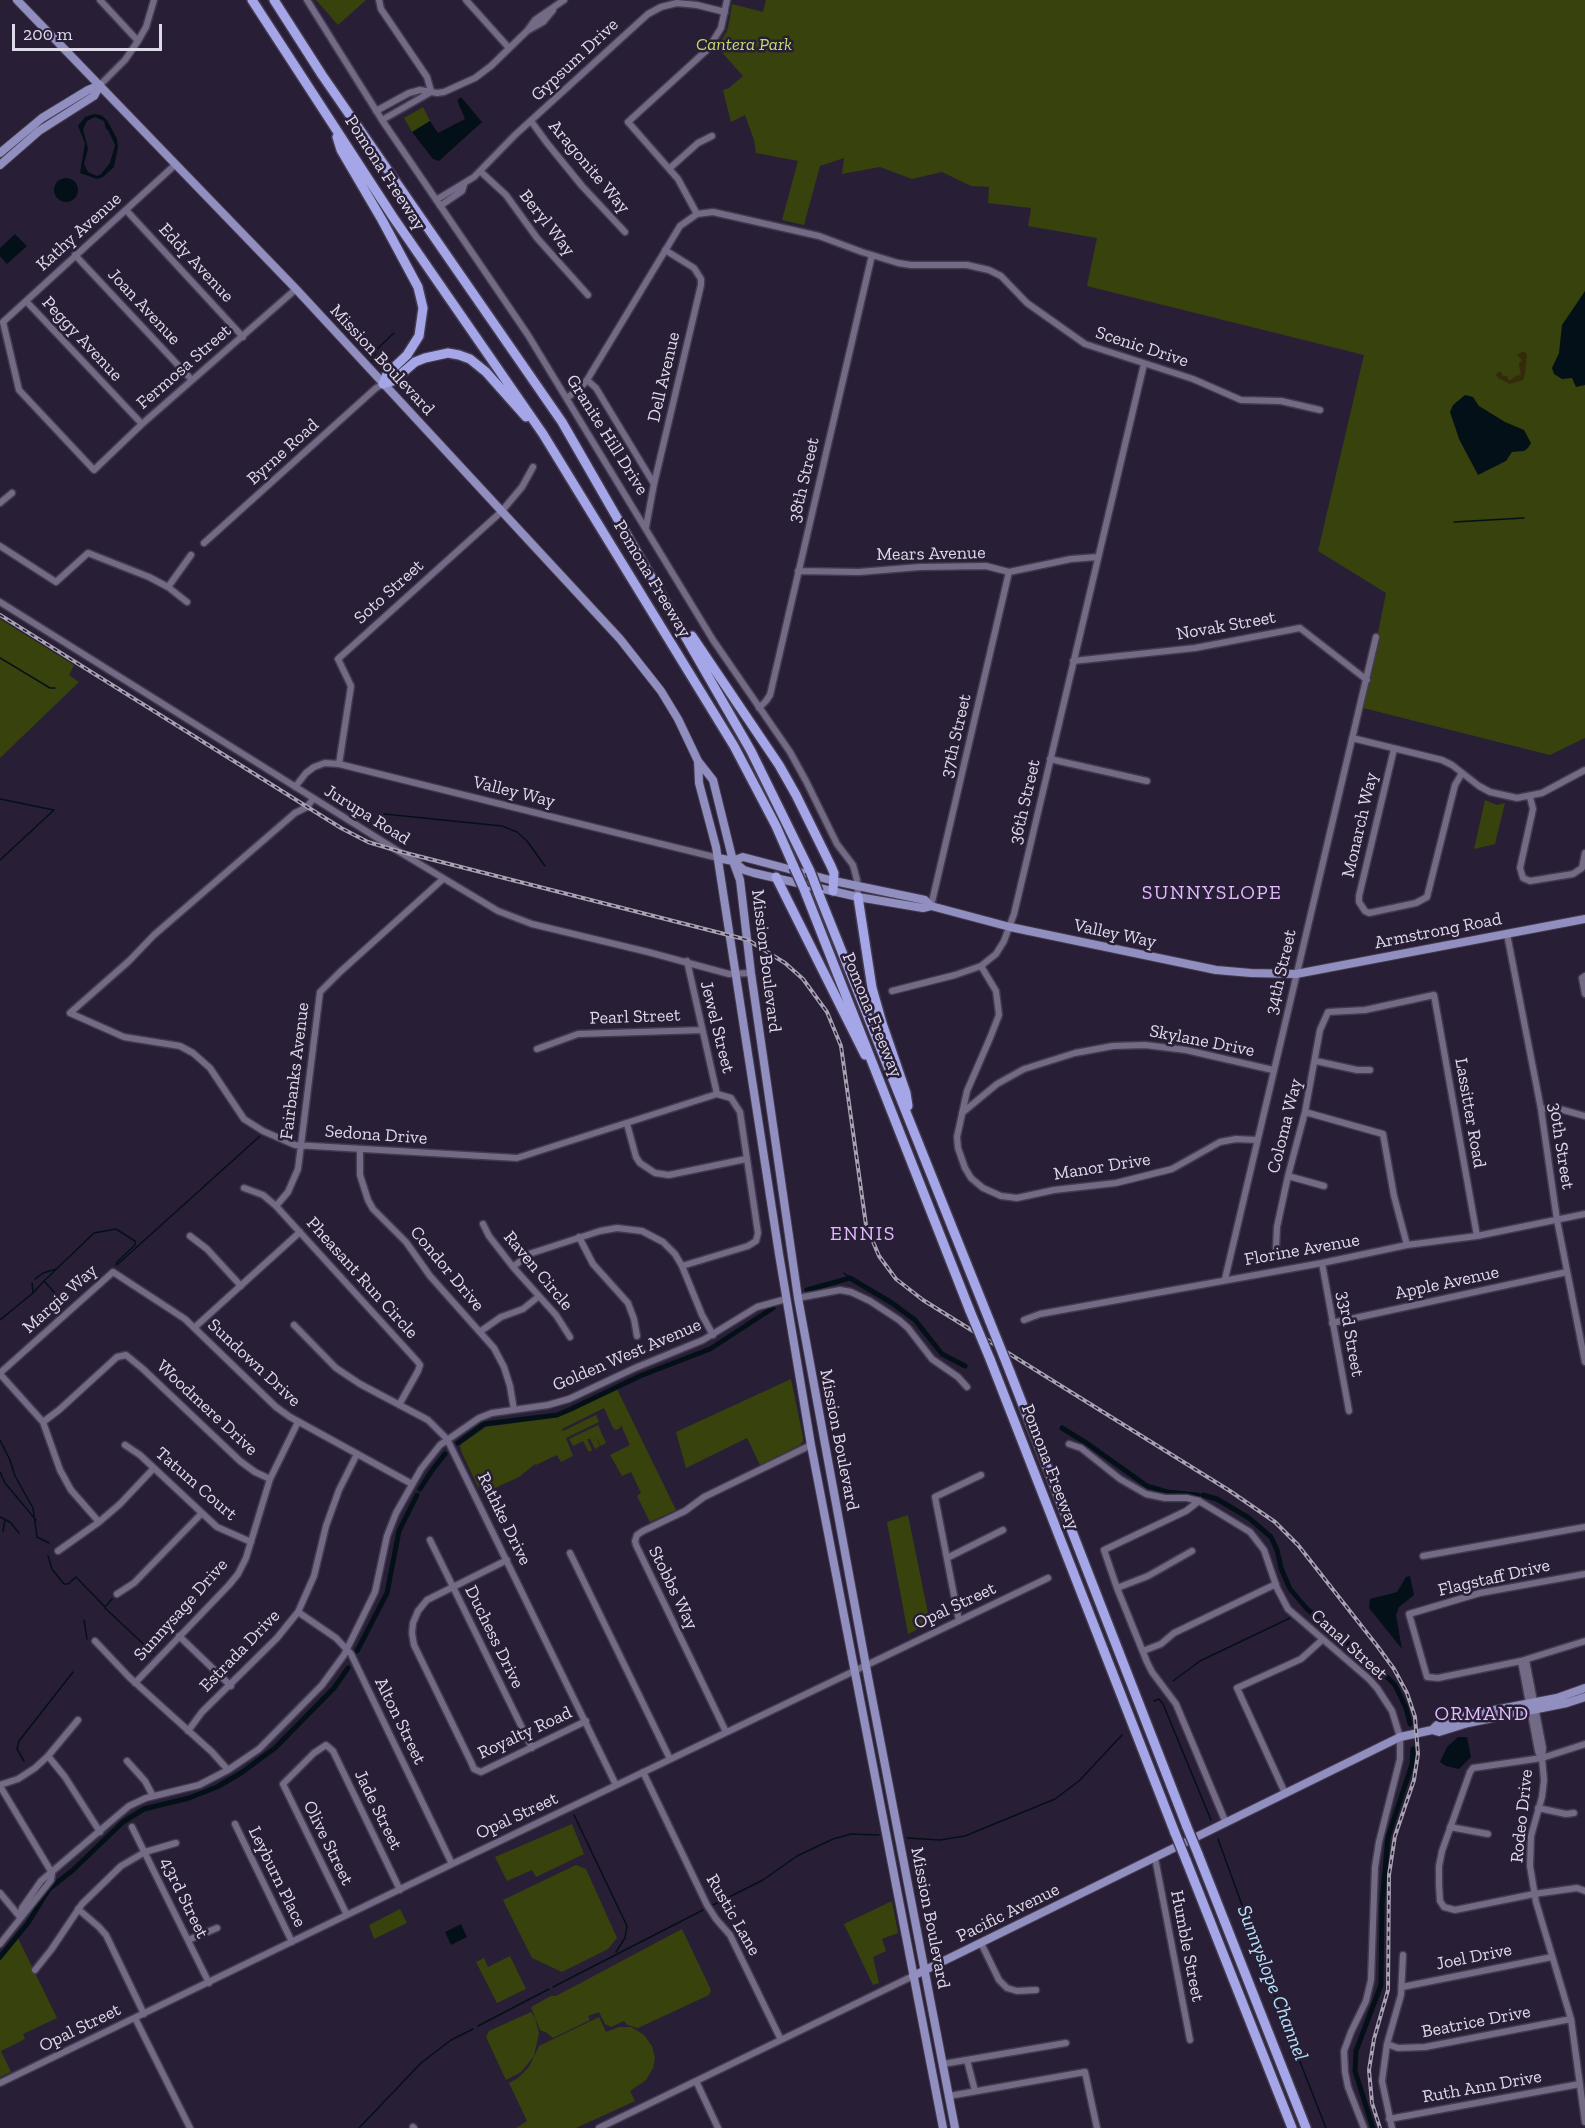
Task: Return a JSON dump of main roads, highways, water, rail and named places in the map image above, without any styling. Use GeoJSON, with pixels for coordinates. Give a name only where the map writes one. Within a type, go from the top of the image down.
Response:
{"type":"FeatureCollection","features":[{"type":"Feature","properties":{"kind":"highway","name":"Pomona Freeway"},"geometry":{"type":"LineString","coordinates":[[252,0],[393,217],[543,434],[734,746],[794,867],[897,1120],[1292,2128]]}},
{"type":"Feature","properties":{"kind":"highway","name":"Pomona Freeway"},"geometry":{"type":"LineString","coordinates":[[274,0],[322,75],[562,422],[751,751],[810,871],[1010,1372],[1306,2128]]}},
{"type":"Feature","properties":{"kind":"highway"},"geometry":{"type":"LineString","coordinates":[[334,126],[341,150],[418,288],[423,308],[419,336],[408,355],[387,374],[383,384]]}},
{"type":"Feature","properties":{"kind":"highway"},"geometry":{"type":"LineString","coordinates":[[383,384],[393,381],[415,362],[425,358],[442,354],[459,355],[470,359],[486,372],[510,401],[543,434]]}},
{"type":"Feature","properties":{"kind":"highway"},"geometry":{"type":"LineString","coordinates":[[661,592],[783,772],[831,866],[834,873],[833,886]]}},
{"type":"Feature","properties":{"kind":"highway"},"geometry":{"type":"LineString","coordinates":[[776,877],[897,1120]]}},
{"type":"Feature","properties":{"kind":"highway"},"geometry":{"type":"LineString","coordinates":[[858,897],[872,988],[906,1092],[910,1120]]}},
{"type":"Feature","properties":{"kind":"main road","name":"Mission Boulevard"},"geometry":{"type":"LineString","coordinates":[[17,0],[296,289],[642,664],[678,718],[698,761],[713,780],[733,861],[740,880],[751,973],[798,1298],[955,2128]]}},
{"type":"Feature","properties":{"kind":"main road"},"geometry":{"type":"LineString","coordinates":[[0,153],[42,118],[100,85]]}},
{"type":"Feature","properties":{"kind":"main road"},"geometry":{"type":"LineString","coordinates":[[0,165],[39,131],[94,96],[100,85]]}},
{"type":"Feature","properties":{"kind":"main road"},"geometry":{"type":"LineString","coordinates":[[0,158],[17,138]]}},
{"type":"Feature","properties":{"kind":"main road","name":"Mission Boulevard"},"geometry":{"type":"LineString","coordinates":[[698,761],[699,783],[718,858],[786,1299],[811,1445],[943,2128]]}},
{"type":"Feature","properties":{"kind":"main road","name":"Valley Way"},"geometry":{"type":"LineString","coordinates":[[733,861],[743,857],[833,886],[858,897],[923,908],[931,906],[1010,927],[1216,970],[1296,974]]}},
{"type":"Feature","properties":{"kind":"main road","name":"Valley Way"},"geometry":{"type":"LineString","coordinates":[[718,858],[733,861],[744,870],[833,886],[858,886],[925,900],[931,906]]}},
{"type":"Feature","properties":{"kind":"main road","name":"Armstrong Road"},"geometry":{"type":"LineString","coordinates":[[1296,974],[1585,919]]}},
{"type":"Feature","properties":{"kind":"main road"},"geometry":{"type":"LineString","coordinates":[[786,1299],[798,1298]]}},
{"type":"Feature","properties":{"kind":"main road"},"geometry":{"type":"LineString","coordinates":[[1533,1705],[1585,1688]]}},
{"type":"Feature","properties":{"kind":"main road"},"geometry":{"type":"LineString","coordinates":[[1533,1705],[1568,1703],[1585,1697]]}},
{"type":"Feature","properties":{"kind":"main road","name":"Pacific Avenue"},"geometry":{"type":"LineString","coordinates":[[913,1976],[1400,1737],[1432,1730],[1439,1732],[1533,1705]]}},
{"type":"Feature","properties":{"kind":"waterway"},"geometry":{"type":"LineString","coordinates":[[372,361],[376,350],[394,333]]}},
{"type":"Feature","properties":{"kind":"waterway"},"geometry":{"type":"LineString","coordinates":[[1454,522],[1524,518]]}},
{"type":"Feature","properties":{"kind":"waterway"},"geometry":{"type":"LineString","coordinates":[[0,658],[50,688],[55,688]]}},
{"type":"Feature","properties":{"kind":"waterway"},"geometry":{"type":"LineString","coordinates":[[0,799],[54,810],[0,860]]}},
{"type":"Feature","properties":{"kind":"waterway"},"geometry":{"type":"LineString","coordinates":[[384,814],[502,826],[517,832],[527,841],[545,866]]}},
{"type":"Feature","properties":{"kind":"waterway"},"geometry":{"type":"LineString","coordinates":[[118,1264],[260,1136]]}},
{"type":"Feature","properties":{"kind":"waterway"},"geometry":{"type":"LineString","coordinates":[[65,1304],[44,1281],[94,1233],[116,1229],[135,1241],[135,1245],[116,1265]]}},
{"type":"Feature","properties":{"kind":"waterway"},"geometry":{"type":"LineString","coordinates":[[35,1279],[43,1273],[56,1269]]}},
{"type":"Feature","properties":{"kind":"waterway"},"geometry":{"type":"LineString","coordinates":[[844,1273],[850,1278]]}},
{"type":"Feature","properties":{"kind":"waterway"},"geometry":{"type":"LineString","coordinates":[[807,1290],[850,1278],[915,1320],[942,1354],[965,1366]]}},
{"type":"Feature","properties":{"kind":"waterway"},"geometry":{"type":"LineString","coordinates":[[0,1320],[43,1282]]}},
{"type":"Feature","properties":{"kind":"waterway"},"geometry":{"type":"LineString","coordinates":[[32,1283],[33,1293]]}},
{"type":"Feature","properties":{"kind":"waterway"},"geometry":{"type":"LineString","coordinates":[[458,1443],[484,1424],[557,1415],[640,1376],[710,1349],[773,1308]]}},
{"type":"Feature","properties":{"kind":"waterway"},"geometry":{"type":"LineString","coordinates":[[1062,1428],[1147,1486],[1167,1492],[1198,1495]]}},
{"type":"Feature","properties":{"kind":"waterway"},"geometry":{"type":"LineString","coordinates":[[0,1440],[15,1476],[33,1508],[37,1537],[49,1543]]}},
{"type":"Feature","properties":{"kind":"waterway"},"geometry":{"type":"LineString","coordinates":[[420,1489],[445,1454]]}},
{"type":"Feature","properties":{"kind":"waterway"},"geometry":{"type":"LineString","coordinates":[[0,1472],[5,1483],[36,1520]]}},
{"type":"Feature","properties":{"kind":"waterway"},"geometry":{"type":"LineString","coordinates":[[357,1651],[387,1593],[399,1531],[417,1495]]}},
{"type":"Feature","properties":{"kind":"waterway","name":"Sunnyslope Channel"},"geometry":{"type":"LineString","coordinates":[[1203,1495],[1217,1499],[1249,1518],[1271,1537],[1290,1589],[1307,1609],[1395,1685],[1406,1708],[1410,1724]]}},
{"type":"Feature","properties":{"kind":"waterway"},"geometry":{"type":"LineString","coordinates":[[0,1517],[10,1522],[19,1533]]}},
{"type":"Feature","properties":{"kind":"waterway"},"geometry":{"type":"LineString","coordinates":[[3,1531],[5,1520]]}},
{"type":"Feature","properties":{"kind":"waterway"},"geometry":{"type":"LineString","coordinates":[[48,1556],[52,1569],[64,1584],[68,1584],[76,1577],[105,1607],[112,1599]]}},
{"type":"Feature","properties":{"kind":"waterway"},"geometry":{"type":"LineString","coordinates":[[105,1608],[154,1654]]}},
{"type":"Feature","properties":{"kind":"waterway","name":"Sunnyslope Channel"},"geometry":{"type":"LineString","coordinates":[[1173,1681],[1200,1661],[1290,1618]]}},
{"type":"Feature","properties":{"kind":"waterway"},"geometry":{"type":"LineString","coordinates":[[84,1620],[87,1639]]}},
{"type":"Feature","properties":{"kind":"waterway"},"geometry":{"type":"LineString","coordinates":[[0,1957],[28,1923],[49,1889],[73,1870],[123,1822],[144,1809],[189,1798],[217,1787],[241,1773],[275,1748],[334,1688],[348,1668]]}},
{"type":"Feature","properties":{"kind":"waterway"},"geometry":{"type":"LineString","coordinates":[[24,1761],[17,1749],[19,1741],[73,1672]]}},
{"type":"Feature","properties":{"kind":"waterway","name":"Sunnyslope Channel"},"geometry":{"type":"LineString","coordinates":[[1154,1701],[1159,1699],[1163,1704],[1211,1820]]}},
{"type":"Feature","properties":{"kind":"waterway","name":"Sunnyslope Channel"},"geometry":{"type":"LineString","coordinates":[[907,1838],[940,1840],[965,1836],[1055,1799],[1079,1781],[1122,1735]]}},
{"type":"Feature","properties":{"kind":"waterway"},"geometry":{"type":"LineString","coordinates":[[1373,2128],[1355,2071],[1356,2051],[1381,1985],[1382,1904],[1388,1837],[1412,1764],[1413,1749]]}},
{"type":"Feature","properties":{"kind":"waterway"},"geometry":{"type":"LineString","coordinates":[[574,1815],[627,1926],[625,1938],[616,1952]]}},
{"type":"Feature","properties":{"kind":"waterway","name":"Sunnyslope Channel"},"geometry":{"type":"LineString","coordinates":[[713,1905],[763,1880],[797,1856],[833,1839],[851,1834],[879,1835]]}},
{"type":"Feature","properties":{"kind":"waterway","name":"Sunnyslope Channel"},"geometry":{"type":"LineString","coordinates":[[1218,1839],[1326,2128]]}},
{"type":"Feature","properties":{"kind":"waterway","name":"Sunnyslope Channel"},"geometry":{"type":"LineString","coordinates":[[553,1987],[703,1910]]}},
{"type":"Feature","properties":{"kind":"waterway","name":"Sunnyslope Channel"},"geometry":{"type":"LineString","coordinates":[[478,2026],[549,1989]]}},
{"type":"Feature","properties":{"kind":"waterway","name":"Sunnyslope Channel"},"geometry":{"type":"LineString","coordinates":[[359,2128],[421,2063],[451,2040],[473,2029]]}},
{"type":"Feature","properties":{"kind":"railway"},"geometry":{"type":"LineString","coordinates":[[0,615],[341,828],[368,842],[748,940],[785,963],[803,979],[827,1012],[841,1046],[866,1225],[879,1256],[896,1279],[923,1300],[1230,1491],[1275,1522],[1298,1545],[1378,1647],[1394,1669],[1407,1693],[1415,1717],[1418,1754],[1414,1780],[1395,1836],[1389,1875],[1388,1990],[1374,2039],[1369,2070],[1372,2103],[1380,2128]]}},
{"type":"Feature","properties":{"kind":"district","name":"SUNNYSLOPE"},"geometry":{"type":"Point","coordinates":[1212,893]}},
{"type":"Feature","properties":{"kind":"district","name":"ENNIS"},"geometry":{"type":"Point","coordinates":[863,1234]}},
{"type":"Feature","properties":{"kind":"district","name":"ORMAND"},"geometry":{"type":"Point","coordinates":[1482,1714]}},
{"type":"Feature","properties":{"kind":"park label","name":"Cantera Park"},"geometry":{"type":"Point","coordinates":[744,45]}}]}
